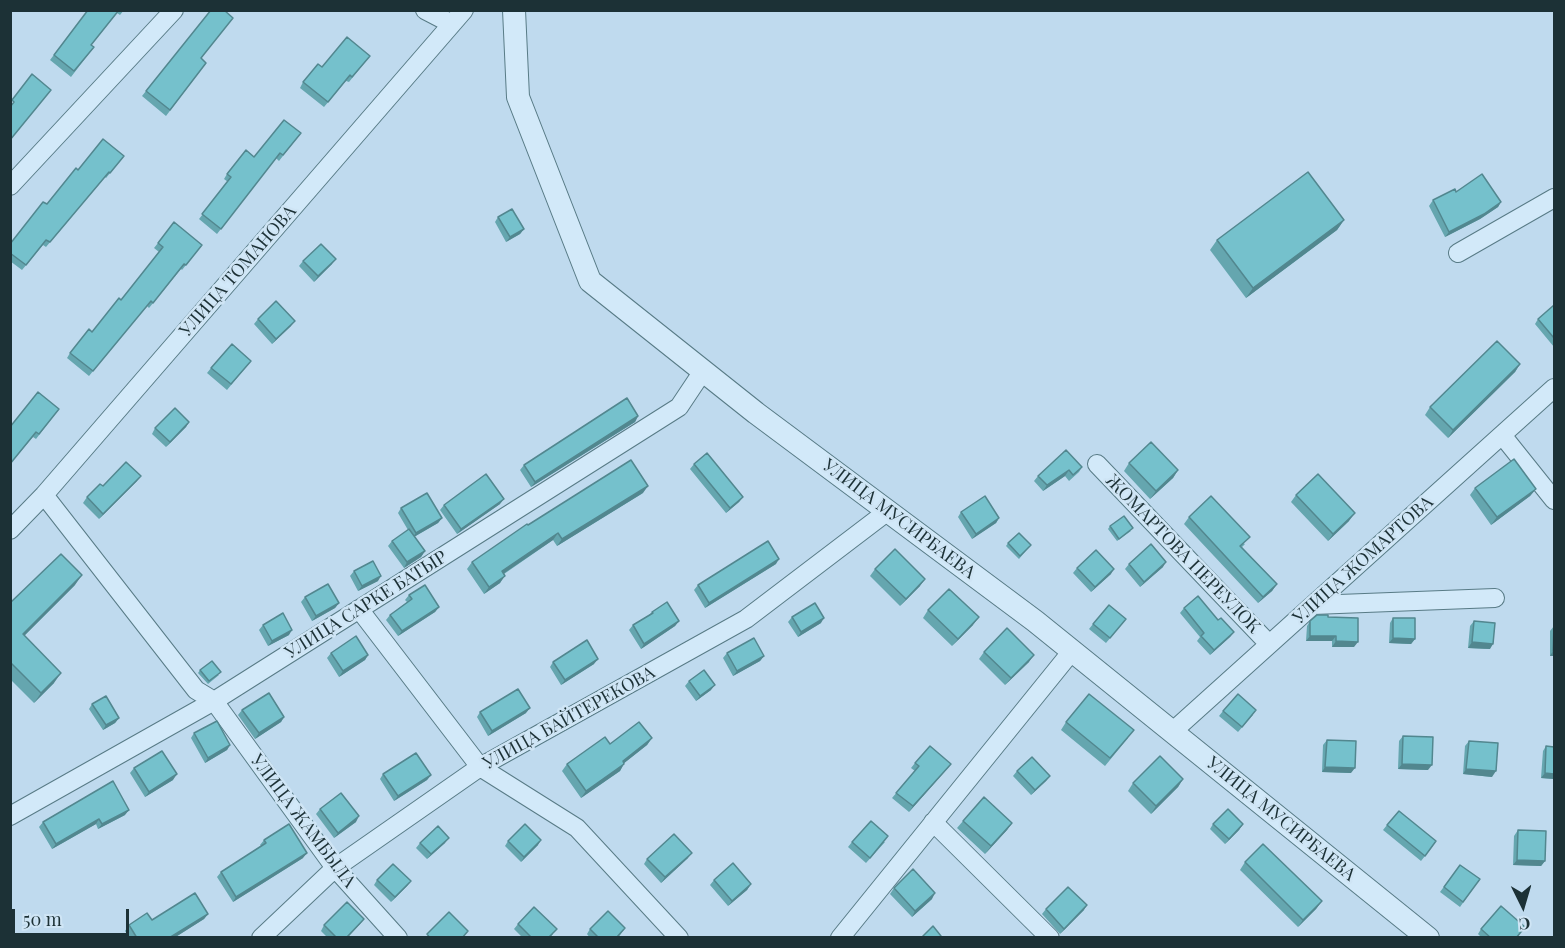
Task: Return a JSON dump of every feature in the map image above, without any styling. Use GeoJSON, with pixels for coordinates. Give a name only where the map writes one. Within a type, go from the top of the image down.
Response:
{"type":"FeatureCollection","features":[{"type":"Feature","properties":{"kind":"street"},"geometry":{"type":"LineString","coordinates":[[10,186],[174,10]]}},
{"type":"Feature","properties":{"kind":"street"},"geometry":{"type":"LineString","coordinates":[[425,10],[458,17]]}},
{"type":"Feature","properties":{"kind":"street","name":"УЛИЦА МУСИРБАЕВА"},"geometry":{"type":"LineString","coordinates":[[514,10],[518,97],[590,281],[756,413],[1035,621],[1428,938]]}},
{"type":"Feature","properties":{"kind":"street","name":"УЛИЦА ТОМАНОВА"},"geometry":{"type":"LineString","coordinates":[[10,530],[45,495],[458,17]]}},
{"type":"Feature","properties":{"kind":"street"},"geometry":{"type":"LineString","coordinates":[[1458,253],[1554,198]]}},
{"type":"Feature","properties":{"kind":"street","name":"УЛИЦА САРКЕ БАТЫР"},"geometry":{"type":"LineString","coordinates":[[10,816],[214,701],[679,407],[703,371]]}},
{"type":"Feature","properties":{"kind":"street","name":"УЛИЦА ЖОМАРТОВА"},"geometry":{"type":"LineString","coordinates":[[1172,732],[1554,388]]}},
{"type":"Feature","properties":{"kind":"street"},"geometry":{"type":"LineString","coordinates":[[1502,435],[1554,500]]}},
{"type":"Feature","properties":{"kind":"street","name":"ЖОМАРТОВА ПЕРЕУЛОК"},"geometry":{"type":"LineString","coordinates":[[1097,464],[1269,644]]}},
{"type":"Feature","properties":{"kind":"street","name":"УЛИЦА ЖАМБЫЛА"},"geometry":{"type":"LineString","coordinates":[[45,495],[196,690],[214,701],[335,868],[398,938]]}},
{"type":"Feature","properties":{"kind":"street","name":"УЛИЦА БАЙТЕРЕКОВА"},"geometry":{"type":"LineString","coordinates":[[261,938],[335,868],[480,767],[746,619],[888,511]]}},
{"type":"Feature","properties":{"kind":"street"},"geometry":{"type":"LineString","coordinates":[[1313,605],[1495,598]]}},
{"type":"Feature","properties":{"kind":"street"},"geometry":{"type":"LineString","coordinates":[[359,609],[480,767],[577,828],[679,938]]}},
{"type":"Feature","properties":{"kind":"street"},"geometry":{"type":"LineString","coordinates":[[840,938],[1072,651]]}},
{"type":"Feature","properties":{"kind":"street"},"geometry":{"type":"LineString","coordinates":[[933,822],[1050,938]]}},
{"type":"Feature","properties":{"kind":"building"},"geometry":{"type":"Polygon","coordinates":[[[88,10],[119,10],[91,45],[94,47],[74,71],[54,55],[88,10]]]}},
{"type":"Feature","properties":{"kind":"building"},"geometry":{"type":"Polygon","coordinates":[[[211,10],[224,10],[233,18],[201,58],[206,63],[170,110],[146,91],[211,10]]]}},
{"type":"Feature","properties":{"kind":"building"},"geometry":{"type":"Polygon","coordinates":[[[347,37],[370,56],[352,77],[350,75],[328,102],[303,82],[318,64],[322,67],[347,37]]]}},
{"type":"Feature","properties":{"kind":"building"},"geometry":{"type":"Polygon","coordinates":[[[32,74],[51,90],[10,140],[10,107],[14,102],[12,100],[32,74]]]}},
{"type":"Feature","properties":{"kind":"building"},"geometry":{"type":"Polygon","coordinates":[[[284,120],[301,133],[283,155],[280,153],[221,229],[202,214],[231,177],[227,174],[246,150],[254,157],[284,120]]]}},
{"type":"Feature","properties":{"kind":"building"},"geometry":{"type":"Polygon","coordinates":[[[103,139],[124,156],[50,242],[46,240],[26,265],[10,253],[10,244],[43,202],[47,204],[103,139]]]}},
{"type":"Feature","properties":{"kind":"building"},"geometry":{"type":"Polygon","coordinates":[[[1308,172],[1344,220],[1253,288],[1217,240],[1308,172]]]}},
{"type":"Feature","properties":{"kind":"building"},"geometry":{"type":"Polygon","coordinates":[[[1482,174],[1501,202],[1484,214],[1449,232],[1433,200],[1455,189],[1456,192],[1482,174]]]}},
{"type":"Feature","properties":{"kind":"building"},"geometry":{"type":"Polygon","coordinates":[[[512,209],[524,229],[510,237],[498,217],[512,209]]]}},
{"type":"Feature","properties":{"kind":"building"},"geometry":{"type":"Polygon","coordinates":[[[174,222],[202,245],[153,303],[151,301],[93,371],[70,353],[89,329],[92,332],[119,298],[121,300],[163,247],[158,243],[174,222]]]}},
{"type":"Feature","properties":{"kind":"building"},"geometry":{"type":"Polygon","coordinates":[[[321,244],[336,259],[318,276],[303,261],[321,244]]]}},
{"type":"Feature","properties":{"kind":"building"},"geometry":{"type":"Polygon","coordinates":[[[276,301],[295,321],[276,339],[258,319],[276,301]]]}},
{"type":"Feature","properties":{"kind":"building"},"geometry":{"type":"Polygon","coordinates":[[[1554,305],[1554,338],[1538,319],[1554,305]]]}},
{"type":"Feature","properties":{"kind":"building"},"geometry":{"type":"Polygon","coordinates":[[[1497,341],[1520,364],[1453,430],[1430,407],[1497,341]]]}},
{"type":"Feature","properties":{"kind":"building"},"geometry":{"type":"Polygon","coordinates":[[[232,344],[251,361],[231,384],[211,368],[232,344]]]}},
{"type":"Feature","properties":{"kind":"building"},"geometry":{"type":"Polygon","coordinates":[[[38,392],[59,409],[39,434],[36,432],[10,464],[10,427],[38,392]]]}},
{"type":"Feature","properties":{"kind":"building"},"geometry":{"type":"Polygon","coordinates":[[[627,398],[638,416],[535,482],[524,465],[627,398]]]}},
{"type":"Feature","properties":{"kind":"building"},"geometry":{"type":"Polygon","coordinates":[[[175,408],[189,422],[170,442],[155,428],[175,408]]]}},
{"type":"Feature","properties":{"kind":"building"},"geometry":{"type":"Polygon","coordinates":[[[1151,442],[1178,470],[1156,491],[1129,463],[1151,442]]]}},
{"type":"Feature","properties":{"kind":"building"},"geometry":{"type":"Polygon","coordinates":[[[1066,450],[1082,467],[1073,475],[1069,470],[1047,485],[1038,476],[1066,450]]]}},
{"type":"Feature","properties":{"kind":"building"},"geometry":{"type":"Polygon","coordinates":[[[707,453],[743,497],[730,508],[694,464],[707,453]]]}},
{"type":"Feature","properties":{"kind":"building"},"geometry":{"type":"Polygon","coordinates":[[[1514,459],[1536,489],[1497,517],[1475,488],[1514,459]]]}},
{"type":"Feature","properties":{"kind":"building"},"geometry":{"type":"Polygon","coordinates":[[[631,460],[648,486],[562,539],[558,533],[502,571],[505,576],[489,587],[472,562],[527,524],[631,460]]]}},
{"type":"Feature","properties":{"kind":"building"},"geometry":{"type":"Polygon","coordinates":[[[126,462],[141,476],[103,514],[87,497],[100,484],[103,486],[126,462]]]}},
{"type":"Feature","properties":{"kind":"building"},"geometry":{"type":"Polygon","coordinates":[[[486,474],[504,499],[461,529],[444,505],[486,474]]]}},
{"type":"Feature","properties":{"kind":"building"},"geometry":{"type":"Polygon","coordinates":[[[1318,474],[1355,513],[1333,534],[1296,495],[1318,474]]]}},
{"type":"Feature","properties":{"kind":"building"},"geometry":{"type":"Polygon","coordinates":[[[427,493],[442,518],[416,533],[401,508],[427,493]]]}},
{"type":"Feature","properties":{"kind":"building"},"geometry":{"type":"Polygon","coordinates":[[[985,496],[999,518],[976,534],[961,512],[985,496]]]}},
{"type":"Feature","properties":{"kind":"building"},"geometry":{"type":"Polygon","coordinates":[[[1211,496],[1250,537],[1240,546],[1277,584],[1263,597],[1189,517],[1211,496]]]}},
{"type":"Feature","properties":{"kind":"building"},"geometry":{"type":"Polygon","coordinates":[[[1124,516],[1133,528],[1119,539],[1110,526],[1124,516]]]}},
{"type":"Feature","properties":{"kind":"building"},"geometry":{"type":"Polygon","coordinates":[[[409,529],[425,551],[407,562],[392,541],[409,529]]]}},
{"type":"Feature","properties":{"kind":"building"},"geometry":{"type":"Polygon","coordinates":[[[1019,533],[1031,545],[1020,556],[1008,543],[1019,533]]]}},
{"type":"Feature","properties":{"kind":"building"},"geometry":{"type":"Polygon","coordinates":[[[768,541],[779,559],[709,603],[698,585],[768,541]]]}},
{"type":"Feature","properties":{"kind":"building"},"geometry":{"type":"Polygon","coordinates":[[[1151,544],[1166,562],[1144,582],[1129,564],[1151,544]]]}},
{"type":"Feature","properties":{"kind":"building"},"geometry":{"type":"Polygon","coordinates":[[[895,549],[925,579],[906,599],[875,569],[895,549]]]}},
{"type":"Feature","properties":{"kind":"building"},"geometry":{"type":"Polygon","coordinates":[[[1096,550],[1114,569],[1095,587],[1077,568],[1096,550]]]}},
{"type":"Feature","properties":{"kind":"building"},"geometry":{"type":"Polygon","coordinates":[[[61,554],[82,575],[23,634],[61,673],[41,693],[10,662],[10,603],[61,554]]]}},
{"type":"Feature","properties":{"kind":"building"},"geometry":{"type":"Polygon","coordinates":[[[373,561],[381,576],[362,586],[354,571],[373,561]]]}},
{"type":"Feature","properties":{"kind":"building"},"geometry":{"type":"Polygon","coordinates":[[[328,584],[339,603],[316,616],[305,597],[328,584]]]}},
{"type":"Feature","properties":{"kind":"building"},"geometry":{"type":"Polygon","coordinates":[[[425,585],[439,607],[402,631],[390,615],[412,599],[409,595],[425,585]]]}},
{"type":"Feature","properties":{"kind":"building"},"geometry":{"type":"Polygon","coordinates":[[[949,589],[979,617],[958,639],[928,610],[949,589]]]}},
{"type":"Feature","properties":{"kind":"building"},"geometry":{"type":"Polygon","coordinates":[[[1198,596],[1218,620],[1221,618],[1234,632],[1214,650],[1201,636],[1204,633],[1184,608],[1198,596]]]}},
{"type":"Feature","properties":{"kind":"building"},"geometry":{"type":"Polygon","coordinates":[[[667,602],[679,621],[644,644],[633,625],[667,602]]]}},
{"type":"Feature","properties":{"kind":"building"},"geometry":{"type":"Polygon","coordinates":[[[815,603],[824,618],[801,632],[792,617],[815,603]]]}},
{"type":"Feature","properties":{"kind":"building"},"geometry":{"type":"Polygon","coordinates":[[[1109,605],[1126,619],[1110,638],[1093,624],[1109,605]]]}},
{"type":"Feature","properties":{"kind":"building"},"geometry":{"type":"Polygon","coordinates":[[[283,613],[292,630],[272,641],[263,625],[283,613]]]}},
{"type":"Feature","properties":{"kind":"building"},"geometry":{"type":"Polygon","coordinates":[[[1317,615],[1358,618],[1358,642],[1336,641],[1336,636],[1310,636],[1310,621],[1317,615]]]}},
{"type":"Feature","properties":{"kind":"building"},"geometry":{"type":"Polygon","coordinates":[[[1393,618],[1415,618],[1415,639],[1393,638],[1393,618]]]}},
{"type":"Feature","properties":{"kind":"building"},"geometry":{"type":"Polygon","coordinates":[[[1474,621],[1495,623],[1493,644],[1472,642],[1474,621]]]}},
{"type":"Feature","properties":{"kind":"building"},"geometry":{"type":"Polygon","coordinates":[[[1007,628],[1034,655],[1011,678],[984,652],[1007,628]]]}},
{"type":"Feature","properties":{"kind":"building"},"geometry":{"type":"Polygon","coordinates":[[[356,636],[368,655],[343,671],[331,653],[356,636]]]}},
{"type":"Feature","properties":{"kind":"building"},"geometry":{"type":"Polygon","coordinates":[[[754,638],[764,656],[737,671],[727,653],[754,638]]]}},
{"type":"Feature","properties":{"kind":"building"},"geometry":{"type":"Polygon","coordinates":[[[587,640],[598,659],[565,680],[553,662],[587,640]]]}},
{"type":"Feature","properties":{"kind":"building"},"geometry":{"type":"Polygon","coordinates":[[[212,661],[221,672],[209,681],[200,670],[212,661]]]}},
{"type":"Feature","properties":{"kind":"building"},"geometry":{"type":"Polygon","coordinates":[[[704,670],[715,685],[700,696],[689,681],[704,670]]]}},
{"type":"Feature","properties":{"kind":"building"},"geometry":{"type":"Polygon","coordinates":[[[518,689],[530,708],[492,731],[480,712],[518,689]]]}},
{"type":"Feature","properties":{"kind":"building"},"geometry":{"type":"Polygon","coordinates":[[[269,693],[284,717],[259,733],[242,710],[269,693]]]}},
{"type":"Feature","properties":{"kind":"building"},"geometry":{"type":"Polygon","coordinates":[[[1089,694],[1134,730],[1110,758],[1066,722],[1089,694]]]}},
{"type":"Feature","properties":{"kind":"building"},"geometry":{"type":"Polygon","coordinates":[[[1238,694],[1256,710],[1242,727],[1223,711],[1238,694]]]}},
{"type":"Feature","properties":{"kind":"building"},"geometry":{"type":"Polygon","coordinates":[[[106,696],[119,718],[106,725],[92,704],[106,696]]]}},
{"type":"Feature","properties":{"kind":"building"},"geometry":{"type":"Polygon","coordinates":[[[217,721],[230,745],[208,758],[194,733],[217,721]]]}},
{"type":"Feature","properties":{"kind":"building"},"geometry":{"type":"Polygon","coordinates":[[[639,722],[652,738],[623,761],[624,764],[586,791],[567,764],[605,737],[610,744],[639,722]]]}},
{"type":"Feature","properties":{"kind":"building"},"geometry":{"type":"Polygon","coordinates":[[[1403,736],[1433,737],[1432,765],[1402,764],[1403,736]]]}},
{"type":"Feature","properties":{"kind":"building"},"geometry":{"type":"Polygon","coordinates":[[[1327,740],[1356,741],[1355,768],[1325,767],[1327,740]]]}},
{"type":"Feature","properties":{"kind":"building"},"geometry":{"type":"Polygon","coordinates":[[[1469,741],[1498,743],[1496,771],[1466,769],[1469,741]]]}},
{"type":"Feature","properties":{"kind":"building"},"geometry":{"type":"Polygon","coordinates":[[[930,746],[951,764],[913,806],[896,793],[919,766],[915,763],[930,746]]]}},
{"type":"Feature","properties":{"kind":"building"},"geometry":{"type":"Polygon","coordinates":[[[1546,746],[1554,747],[1554,774],[1545,773],[1546,746]]]}},
{"type":"Feature","properties":{"kind":"building"},"geometry":{"type":"Polygon","coordinates":[[[162,751],[177,774],[149,792],[134,768],[162,751]]]}},
{"type":"Feature","properties":{"kind":"building"},"geometry":{"type":"Polygon","coordinates":[[[416,753],[431,775],[398,796],[383,774],[416,753]]]}},
{"type":"Feature","properties":{"kind":"building"},"geometry":{"type":"Polygon","coordinates":[[[1160,756],[1183,779],[1156,806],[1133,783],[1160,756]]]}},
{"type":"Feature","properties":{"kind":"building"},"geometry":{"type":"Polygon","coordinates":[[[1032,757],[1050,776],[1035,790],[1017,771],[1032,757]]]}},
{"type":"Feature","properties":{"kind":"building"},"geometry":{"type":"Polygon","coordinates":[[[113,781],[129,810],[102,824],[99,819],[56,844],[43,822],[113,781]]]}},
{"type":"Feature","properties":{"kind":"building"},"geometry":{"type":"Polygon","coordinates":[[[341,793],[359,816],[338,833],[320,809],[341,793]]]}},
{"type":"Feature","properties":{"kind":"building"},"geometry":{"type":"Polygon","coordinates":[[[984,797],[1012,823],[991,846],[963,821],[984,797]]]}},
{"type":"Feature","properties":{"kind":"building"},"geometry":{"type":"Polygon","coordinates":[[[1228,809],[1243,824],[1229,839],[1213,824],[1228,809]]]}},
{"type":"Feature","properties":{"kind":"building"},"geometry":{"type":"Polygon","coordinates":[[[1399,811],[1436,841],[1425,856],[1387,825],[1399,811]]]}},
{"type":"Feature","properties":{"kind":"building"},"geometry":{"type":"Polygon","coordinates":[[[871,821],[888,836],[870,858],[852,842],[871,821]]]}},
{"type":"Feature","properties":{"kind":"building"},"geometry":{"type":"Polygon","coordinates":[[[289,824],[307,853],[236,897],[221,872],[266,843],[264,840],[289,824]]]}},
{"type":"Feature","properties":{"kind":"building"},"geometry":{"type":"Polygon","coordinates":[[[525,824],[541,840],[524,857],[508,841],[525,824]]]}},
{"type":"Feature","properties":{"kind":"building"},"geometry":{"type":"Polygon","coordinates":[[[438,826],[449,838],[431,854],[420,843],[438,826]]]}},
{"type":"Feature","properties":{"kind":"building"},"geometry":{"type":"Polygon","coordinates":[[[1518,830],[1546,831],[1545,861],[1517,860],[1518,830]]]}},
{"type":"Feature","properties":{"kind":"building"},"geometry":{"type":"Polygon","coordinates":[[[674,834],[692,853],[665,877],[647,859],[674,834]]]}},
{"type":"Feature","properties":{"kind":"building"},"geometry":{"type":"Polygon","coordinates":[[[1263,844],[1322,901],[1303,920],[1245,862],[1263,844]]]}},
{"type":"Feature","properties":{"kind":"building"},"geometry":{"type":"Polygon","coordinates":[[[733,863],[751,884],[732,901],[714,880],[733,863]]]}},
{"type":"Feature","properties":{"kind":"building"},"geometry":{"type":"Polygon","coordinates":[[[393,864],[411,881],[395,897],[377,880],[393,864]]]}},
{"type":"Feature","properties":{"kind":"building"},"geometry":{"type":"Polygon","coordinates":[[[1460,865],[1480,879],[1463,902],[1444,887],[1460,865]]]}},
{"type":"Feature","properties":{"kind":"building"},"geometry":{"type":"Polygon","coordinates":[[[913,869],[935,893],[915,911],[894,888],[913,869]]]}},
{"type":"Feature","properties":{"kind":"building"},"geometry":{"type":"Polygon","coordinates":[[[1068,887],[1087,905],[1064,929],[1046,909],[1068,887]]]}},
{"type":"Feature","properties":{"kind":"building"},"geometry":{"type":"Polygon","coordinates":[[[195,893],[208,914],[169,938],[137,938],[129,925],[147,913],[152,920],[195,893]]]}},
{"type":"Feature","properties":{"kind":"building"},"geometry":{"type":"Polygon","coordinates":[[[347,902],[364,919],[346,938],[337,938],[324,925],[347,902]]]}},
{"type":"Feature","properties":{"kind":"building"},"geometry":{"type":"Polygon","coordinates":[[[1501,906],[1525,927],[1516,938],[1491,938],[1481,929],[1501,906]]]}},
{"type":"Feature","properties":{"kind":"building"},"geometry":{"type":"Polygon","coordinates":[[[534,907],[557,929],[548,938],[532,938],[518,924],[534,907]]]}},
{"type":"Feature","properties":{"kind":"building"},"geometry":{"type":"Polygon","coordinates":[[[608,911],[625,928],[616,938],[599,938],[590,929],[608,911]]]}},
{"type":"Feature","properties":{"kind":"building"},"geometry":{"type":"Polygon","coordinates":[[[449,912],[468,931],[462,938],[430,938],[427,934],[449,912]]]}},
{"type":"Feature","properties":{"kind":"building"},"geometry":{"type":"Polygon","coordinates":[[[933,926],[941,936],[940,938],[921,938],[933,926]]]}}]}
